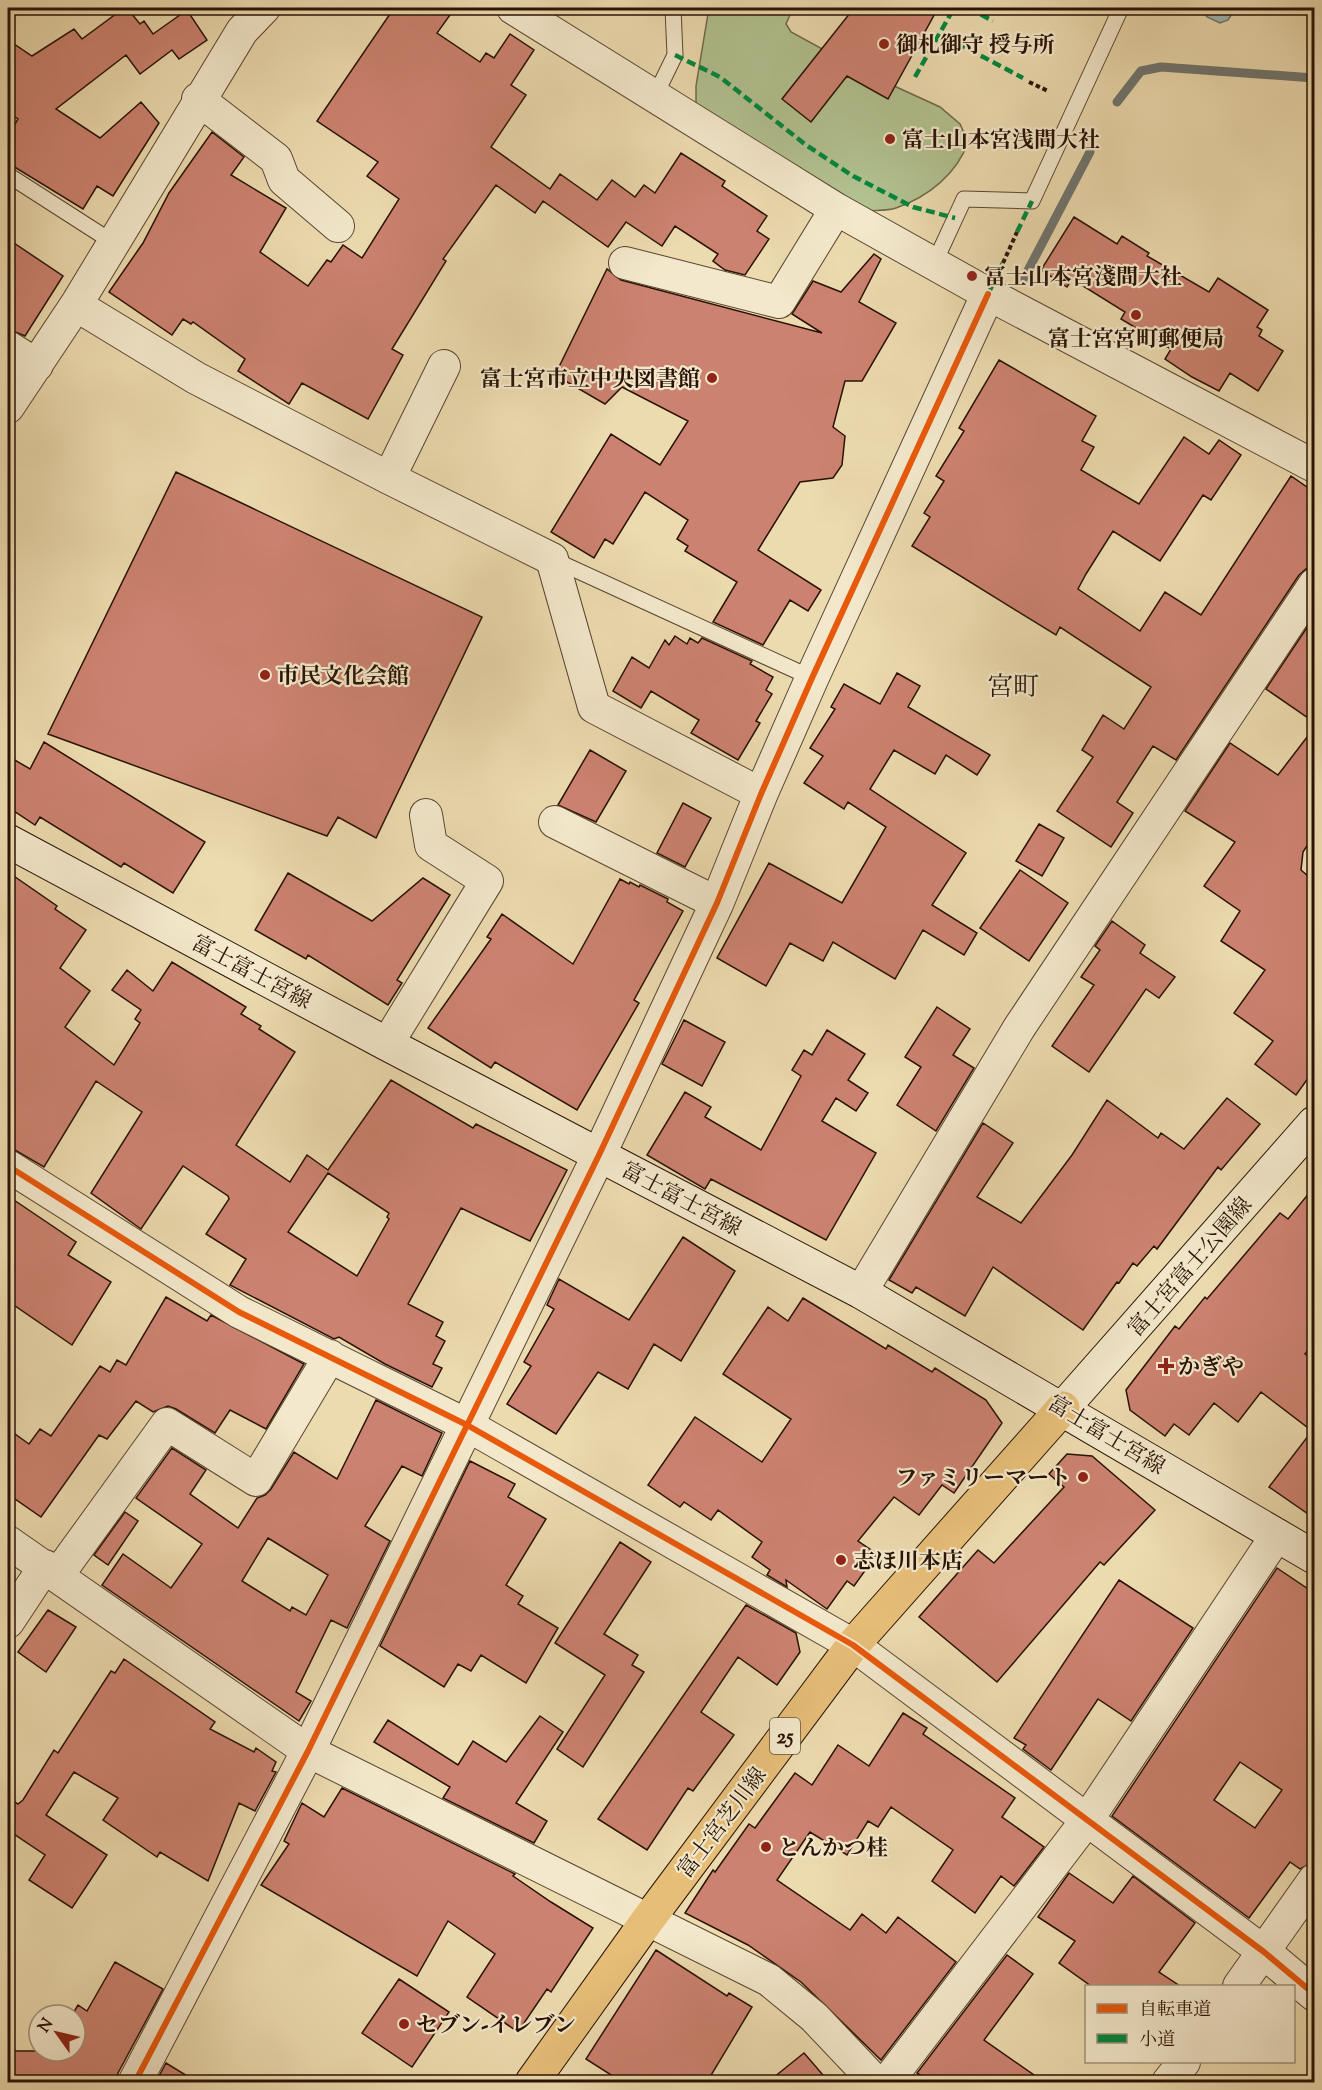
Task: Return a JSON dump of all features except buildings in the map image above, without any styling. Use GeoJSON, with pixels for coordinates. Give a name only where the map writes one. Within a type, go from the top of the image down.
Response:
{"type":"FeatureCollection","features":[{"type":"Feature","properties":{"kind":"main road","name":"富士宮芝川線"},"geometry":{"type":"LineString","coordinates":[[532,2082],[647,1921],[853,1645],[1063,1408]]}},
{"type":"Feature","properties":{"kind":"street"},"geometry":{"type":"LineString","coordinates":[[8,407],[76,305],[198,99],[242,31],[264,8]]}},
{"type":"Feature","properties":{"kind":"street"},"geometry":{"type":"LineString","coordinates":[[513,8],[836,209],[988,294],[1314,466]]}},
{"type":"Feature","properties":{"kind":"street"},"geometry":{"type":"LineString","coordinates":[[198,99],[276,159],[284,180],[338,226]]}},
{"type":"Feature","properties":{"kind":"street"},"geometry":{"type":"LineString","coordinates":[[625,263],[779,302],[836,209]]}},
{"type":"Feature","properties":{"kind":"street"},"geometry":{"type":"LineString","coordinates":[[135,2082],[308,1751],[599,1155],[717,903],[761,794],[812,678],[988,294]]}},
{"type":"Feature","properties":{"kind":"street"},"geometry":{"type":"LineString","coordinates":[[76,305],[196,378],[552,559],[594,707],[761,794]]}},
{"type":"Feature","properties":{"kind":"street"},"geometry":{"type":"LineString","coordinates":[[8,347],[37,365]]}},
{"type":"Feature","properties":{"kind":"street"},"geometry":{"type":"LineString","coordinates":[[389,478],[444,366]]}},
{"type":"Feature","properties":{"kind":"street"},"geometry":{"type":"LineString","coordinates":[[861,1292],[1019,1028],[1314,585]]}},
{"type":"Feature","properties":{"kind":"street"},"geometry":{"type":"LineString","coordinates":[[387,1044],[488,881],[430,845],[426,815]]}},
{"type":"Feature","properties":{"kind":"street"},"geometry":{"type":"LineString","coordinates":[[555,822],[717,903]]}},
{"type":"Feature","properties":{"kind":"street","name":"富士富士宮線"},"geometry":{"type":"LineString","coordinates":[[8,841],[387,1044],[861,1292],[1063,1408],[1314,1557]]}},
{"type":"Feature","properties":{"kind":"street","name":"富士宮富士公園線"},"geometry":{"type":"LineString","coordinates":[[1063,1408],[1314,1124]]}},
{"type":"Feature","properties":{"kind":"street"},"geometry":{"type":"LineString","coordinates":[[8,1166],[239,1312],[467,1425],[853,1645],[1264,1952],[1314,1994]]}},
{"type":"Feature","properties":{"kind":"street"},"geometry":{"type":"LineString","coordinates":[[8,1622],[167,1424],[256,1480],[330,1356]]}},
{"type":"Feature","properties":{"kind":"street"},"geometry":{"type":"LineString","coordinates":[[885,2082],[1087,1820],[1277,1535]]}},
{"type":"Feature","properties":{"kind":"street"},"geometry":{"type":"LineString","coordinates":[[8,1542],[308,1751],[769,1980],[814,2017],[868,2074],[866,2082]]}},
{"type":"Feature","properties":{"kind":"street"},"geometry":{"type":"LineString","coordinates":[[1240,1985],[1314,1880]]}},
{"type":"Feature","properties":{"kind":"street"},"geometry":{"type":"LineString","coordinates":[[1168,2082],[1182,2063]]}},
{"type":"Feature","properties":{"kind":"lane"},"geometry":{"type":"LineString","coordinates":[[655,96],[675,55],[673,8]]}},
{"type":"Feature","properties":{"kind":"lane"},"geometry":{"type":"LineString","coordinates":[[934,264],[964,198],[1032,201],[1121,8]]}},
{"type":"Feature","properties":{"kind":"lane"},"geometry":{"type":"LineString","coordinates":[[8,175],[114,243]]}},
{"type":"Feature","properties":{"kind":"lane"},"geometry":{"type":"LineString","coordinates":[[552,559],[812,678]]}},
{"type":"Feature","properties":{"kind":"path"},"geometry":{"type":"LineString","coordinates":[[949,39],[957,43]]}},
{"type":"Feature","properties":{"kind":"path"},"geometry":{"type":"LineString","coordinates":[[1029,82],[1048,91]]}},
{"type":"Feature","properties":{"kind":"path"},"geometry":{"type":"LineString","coordinates":[[1003,263],[1017,232]]}},
{"type":"Feature","properties":{"kind":"green space"},"geometry":{"type":"Polygon","coordinates":[[[709,8],[793,8],[786,24],[791,32],[868,74],[940,107],[960,124],[968,142],[957,164],[940,183],[919,198],[893,209],[867,211],[696,104],[696,86],[709,8]]]}},
{"type":"Feature","properties":{"kind":"water"},"geometry":{"type":"Polygon","coordinates":[[[1200,8],[1236,8],[1228,20],[1220,23],[1207,17],[1200,8]]]}},
{"type":"Feature","properties":{"kind":"waterway"},"geometry":{"type":"LineString","coordinates":[[1117,102],[1141,71],[1161,67],[1314,78]]}},
{"type":"Feature","properties":{"kind":"waterway"},"geometry":{"type":"LineString","coordinates":[[1024,278],[1090,152]]}},
{"type":"Feature","properties":{"kind":"marked path"},"geometry":{"type":"LineString","coordinates":[[915,77],[954,8]]}},
{"type":"Feature","properties":{"kind":"marked path"},"geometry":{"type":"LineString","coordinates":[[969,8],[993,21]]}},
{"type":"Feature","properties":{"kind":"marked path"},"geometry":{"type":"LineString","coordinates":[[1306,8],[1314,11]]}},
{"type":"Feature","properties":{"kind":"marked path"},"geometry":{"type":"LineString","coordinates":[[957,43],[1023,78]]}},
{"type":"Feature","properties":{"kind":"marked path"},"geometry":{"type":"LineString","coordinates":[[675,55],[720,77],[806,145],[853,176],[913,207],[955,218]]}},
{"type":"Feature","properties":{"kind":"marked path"},"geometry":{"type":"LineString","coordinates":[[1017,232],[1032,201]]}},
{"type":"Feature","properties":{"kind":"marked path"},"geometry":{"type":"LineString","coordinates":[[988,294],[1003,263]]}},
{"type":"Feature","properties":{"kind":"cycle path"},"geometry":{"type":"LineString","coordinates":[[135,2082],[308,1751],[599,1155],[717,903],[761,794],[812,678],[988,294]]}},
{"type":"Feature","properties":{"kind":"cycle path"},"geometry":{"type":"LineString","coordinates":[[8,1166],[239,1312],[467,1425],[853,1645],[1264,1952],[1314,1994]]}},
{"type":"Feature","properties":{"kind":"place","name":"御札御守 授与所"},"geometry":{"type":"Point","coordinates":[884,44]}},
{"type":"Feature","properties":{"kind":"place","name":"富士山本宮浅間大社"},"geometry":{"type":"Point","coordinates":[890,139]}},
{"type":"Feature","properties":{"kind":"place","name":"冨士山本宮淺間大社"},"geometry":{"type":"Point","coordinates":[972,276]}},
{"type":"Feature","properties":{"kind":"place","name":"富士宮宮町郵便局"},"geometry":{"type":"Point","coordinates":[1136,315]}},
{"type":"Feature","properties":{"kind":"place","name":"富士宮市立中央図書館"},"geometry":{"type":"Point","coordinates":[712,378]}},
{"type":"Feature","properties":{"kind":"place","name":"市民文化会館"},"geometry":{"type":"Point","coordinates":[265,675]}},
{"type":"Feature","properties":{"kind":"place","name":"かぎや"},"geometry":{"type":"Point","coordinates":[1166,1366]}},
{"type":"Feature","properties":{"kind":"place","name":"ファミリーマート"},"geometry":{"type":"Point","coordinates":[1083,1477]}},
{"type":"Feature","properties":{"kind":"place","name":"志ほ川本店"},"geometry":{"type":"Point","coordinates":[841,1560]}},
{"type":"Feature","properties":{"kind":"place","name":"とんかつ桂"},"geometry":{"type":"Point","coordinates":[766,1847]}},
{"type":"Feature","properties":{"kind":"place","name":"セブン-イレブン"},"geometry":{"type":"Point","coordinates":[404,2024]}},
{"type":"Feature","properties":{"kind":"district","name":"宮町"},"geometry":{"type":"Point","coordinates":[1013,686]}}]}
